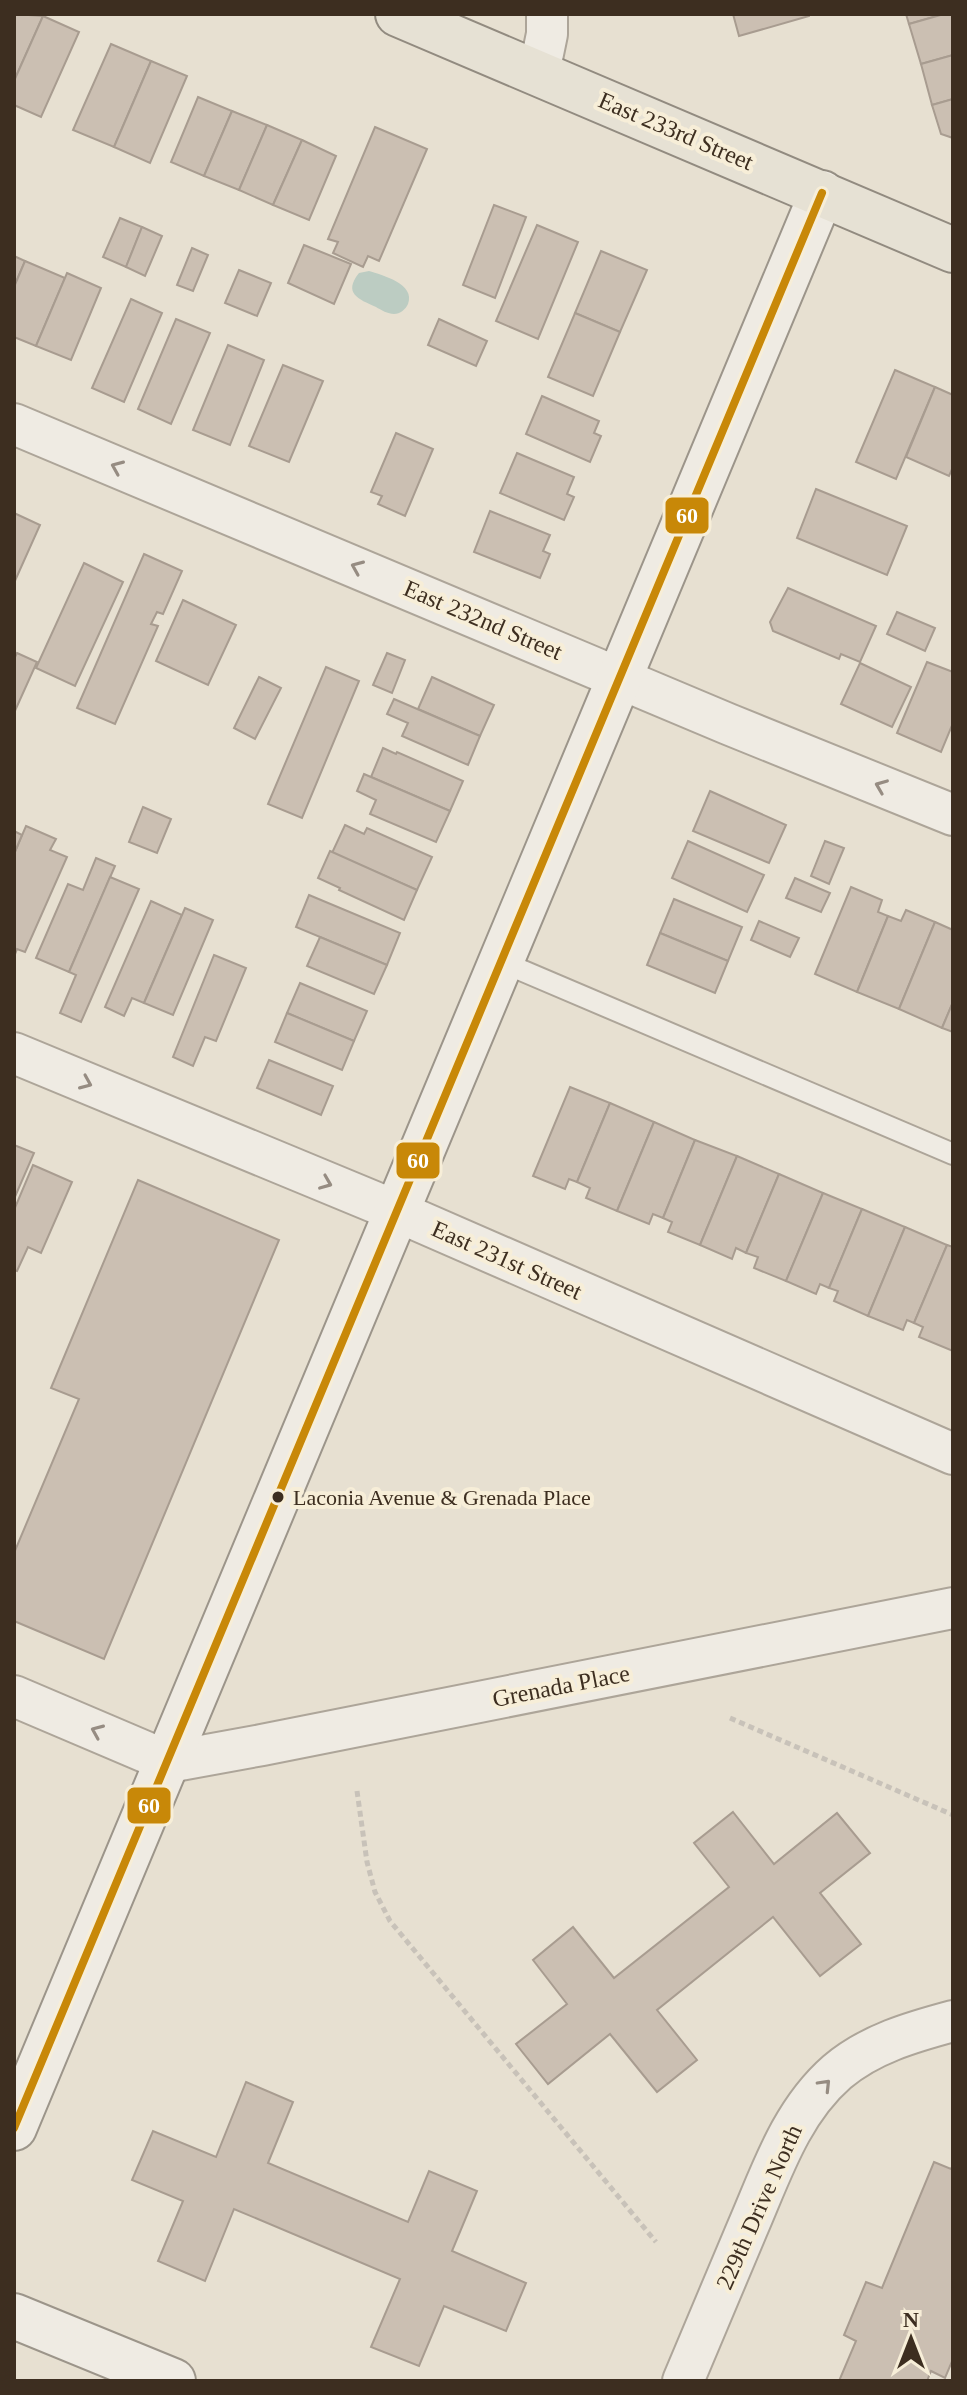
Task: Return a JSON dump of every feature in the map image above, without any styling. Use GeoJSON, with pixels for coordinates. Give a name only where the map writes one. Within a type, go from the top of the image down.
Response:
{"type":"FeatureCollection","features":[{"type":"Feature","properties":{"kind":"main road","name":"East 233rd Street"},"geometry":{"type":"LineString","coordinates":[[398,14],[953,250]]}},
{"type":"Feature","properties":{"kind":"street"},"geometry":{"type":"LineString","coordinates":[[539,73],[547,34],[547,14]]}},
{"type":"Feature","properties":{"kind":"street"},"geometry":{"type":"LineString","coordinates":[[14,2128],[822,193]]}},
{"type":"Feature","properties":{"kind":"street","name":"East 232nd Street"},"geometry":{"type":"LineString","coordinates":[[14,424],[728,724],[953,815]]}},
{"type":"Feature","properties":{"kind":"street","name":"East 231st Street"},"geometry":{"type":"LineString","coordinates":[[14,1053],[396,1211],[953,1454]]}},
{"type":"Feature","properties":{"kind":"street","name":"Grenada Place"},"geometry":{"type":"LineString","coordinates":[[169,1762],[953,1606]]}},
{"type":"Feature","properties":{"kind":"street"},"geometry":{"type":"LineString","coordinates":[[14,1696],[169,1762]]}},
{"type":"Feature","properties":{"kind":"street","name":"229th Drive North"},"geometry":{"type":"LineString","coordinates":[[683,2381],[785,2142],[815,2095],[837,2072],[864,2052],[912,2032],[953,2021]]}},
{"type":"Feature","properties":{"kind":"street"},"geometry":{"type":"LineString","coordinates":[[14,2316],[173,2381]]}},
{"type":"Feature","properties":{"kind":"lane"},"geometry":{"type":"LineString","coordinates":[[502,962],[953,1154]]}},
{"type":"Feature","properties":{"kind":"path"},"geometry":{"type":"LineString","coordinates":[[730,1718],[953,1815]]}},
{"type":"Feature","properties":{"kind":"path"},"geometry":{"type":"LineString","coordinates":[[357,1791],[367,1862],[375,1892],[390,1921],[656,2242]]}},
{"type":"Feature","properties":{"kind":"shaded area"},"geometry":{"type":"Polygon","coordinates":[[[369,271],[389,278],[407,291],[408,304],[401,312],[389,313],[355,294],[352,286],[354,280],[359,273],[369,271]]]}},
{"type":"Feature","properties":{"kind":"building"},"geometry":{"type":"Polygon","coordinates":[[[14,14],[43,16],[14,81],[14,14]]]}},
{"type":"Feature","properties":{"kind":"building"},"geometry":{"type":"Polygon","coordinates":[[[733,14],[809,14],[809,16],[739,36],[733,14]]]}},
{"type":"Feature","properties":{"kind":"building"},"geometry":{"type":"Polygon","coordinates":[[[906,14],[944,14],[909,24],[906,14]]]}},
{"type":"Feature","properties":{"kind":"building"},"geometry":{"type":"Polygon","coordinates":[[[953,14],[953,55],[921,64],[909,24],[953,14]]]}},
{"type":"Feature","properties":{"kind":"building"},"geometry":{"type":"Polygon","coordinates":[[[43,16],[79,32],[41,117],[14,105],[14,81],[43,16]]]}},
{"type":"Feature","properties":{"kind":"building"},"geometry":{"type":"Polygon","coordinates":[[[111,44],[151,61],[114,147],[73,130],[111,44]]]}},
{"type":"Feature","properties":{"kind":"building"},"geometry":{"type":"Polygon","coordinates":[[[953,55],[953,99],[932,105],[921,64],[953,55]]]}},
{"type":"Feature","properties":{"kind":"building"},"geometry":{"type":"Polygon","coordinates":[[[151,61],[187,76],[150,163],[114,147],[151,61]]]}},
{"type":"Feature","properties":{"kind":"building"},"geometry":{"type":"Polygon","coordinates":[[[198,97],[232,111],[204,176],[171,162],[198,97]]]}},
{"type":"Feature","properties":{"kind":"building"},"geometry":{"type":"Polygon","coordinates":[[[953,99],[953,138],[941,134],[932,105],[953,99]]]}},
{"type":"Feature","properties":{"kind":"building"},"geometry":{"type":"Polygon","coordinates":[[[232,111],[267,125],[239,190],[204,176],[232,111]]]}},
{"type":"Feature","properties":{"kind":"building"},"geometry":{"type":"Polygon","coordinates":[[[267,125],[302,140],[273,205],[239,190],[267,125]]]}},
{"type":"Feature","properties":{"kind":"building"},"geometry":{"type":"Polygon","coordinates":[[[375,127],[427,149],[379,261],[368,256],[363,267],[333,253],[338,242],[328,239],[375,127]]]}},
{"type":"Feature","properties":{"kind":"building"},"geometry":{"type":"Polygon","coordinates":[[[302,140],[336,156],[309,220],[273,205],[302,140]]]}},
{"type":"Feature","properties":{"kind":"building"},"geometry":{"type":"Polygon","coordinates":[[[494,205],[526,217],[495,298],[463,285],[494,205]]]}},
{"type":"Feature","properties":{"kind":"building"},"geometry":{"type":"Polygon","coordinates":[[[120,218],[142,227],[126,267],[103,257],[120,218]]]}},
{"type":"Feature","properties":{"kind":"building"},"geometry":{"type":"Polygon","coordinates":[[[537,225],[578,242],[538,339],[496,321],[537,225]]]}},
{"type":"Feature","properties":{"kind":"building"},"geometry":{"type":"Polygon","coordinates":[[[142,227],[162,236],[145,276],[126,267],[142,227]]]}},
{"type":"Feature","properties":{"kind":"building"},"geometry":{"type":"Polygon","coordinates":[[[304,245],[351,264],[334,304],[288,283],[304,245]]]}},
{"type":"Feature","properties":{"kind":"building"},"geometry":{"type":"Polygon","coordinates":[[[192,248],[208,255],[193,291],[177,285],[192,248]]]}},
{"type":"Feature","properties":{"kind":"building"},"geometry":{"type":"Polygon","coordinates":[[[601,251],[647,270],[620,332],[575,313],[601,251]]]}},
{"type":"Feature","properties":{"kind":"building"},"geometry":{"type":"Polygon","coordinates":[[[14,256],[25,261],[14,287],[14,256]]]}},
{"type":"Feature","properties":{"kind":"building"},"geometry":{"type":"Polygon","coordinates":[[[25,261],[65,278],[36,346],[14,337],[14,287],[25,261]]]}},
{"type":"Feature","properties":{"kind":"building"},"geometry":{"type":"Polygon","coordinates":[[[239,270],[271,283],[257,316],[225,303],[239,270]]]}},
{"type":"Feature","properties":{"kind":"building"},"geometry":{"type":"Polygon","coordinates":[[[67,273],[101,288],[71,360],[36,346],[67,273]]]}},
{"type":"Feature","properties":{"kind":"building"},"geometry":{"type":"Polygon","coordinates":[[[131,299],[162,313],[124,402],[92,388],[131,299]]]}},
{"type":"Feature","properties":{"kind":"building"},"geometry":{"type":"Polygon","coordinates":[[[575,313],[620,332],[593,396],[548,377],[575,313]]]}},
{"type":"Feature","properties":{"kind":"building"},"geometry":{"type":"Polygon","coordinates":[[[176,319],[210,333],[171,424],[138,409],[176,319]]]}},
{"type":"Feature","properties":{"kind":"building"},"geometry":{"type":"Polygon","coordinates":[[[439,319],[487,341],[476,366],[428,345],[439,319]]]}},
{"type":"Feature","properties":{"kind":"building"},"geometry":{"type":"Polygon","coordinates":[[[228,345],[264,360],[230,445],[193,430],[228,345]]]}},
{"type":"Feature","properties":{"kind":"building"},"geometry":{"type":"Polygon","coordinates":[[[283,365],[323,381],[289,462],[249,446],[283,365]]]}},
{"type":"Feature","properties":{"kind":"building"},"geometry":{"type":"Polygon","coordinates":[[[895,370],[935,387],[896,479],[856,462],[895,370]]]}},
{"type":"Feature","properties":{"kind":"building"},"geometry":{"type":"Polygon","coordinates":[[[935,387],[953,395],[953,467],[949,476],[906,457],[935,387]]]}},
{"type":"Feature","properties":{"kind":"building"},"geometry":{"type":"Polygon","coordinates":[[[542,396],[599,421],[594,433],[601,436],[590,462],[526,434],[542,396]]]}},
{"type":"Feature","properties":{"kind":"building"},"geometry":{"type":"Polygon","coordinates":[[[396,433],[433,449],[405,516],[378,504],[382,496],[371,492],[396,433]]]}},
{"type":"Feature","properties":{"kind":"building"},"geometry":{"type":"Polygon","coordinates":[[[517,453],[574,477],[567,494],[574,497],[564,520],[500,493],[517,453]]]}},
{"type":"Feature","properties":{"kind":"building"},"geometry":{"type":"Polygon","coordinates":[[[816,489],[907,526],[887,575],[797,538],[816,489]]]}},
{"type":"Feature","properties":{"kind":"building"},"geometry":{"type":"Polygon","coordinates":[[[490,511],[550,535],[543,551],[550,554],[540,578],[474,552],[490,511]]]}},
{"type":"Feature","properties":{"kind":"building"},"geometry":{"type":"Polygon","coordinates":[[[14,513],[40,525],[14,583],[14,513]]]}},
{"type":"Feature","properties":{"kind":"building"},"geometry":{"type":"Polygon","coordinates":[[[144,554],[182,571],[163,614],[157,612],[151,624],[158,626],[115,724],[77,708],[144,554]]]}},
{"type":"Feature","properties":{"kind":"building"},"geometry":{"type":"Polygon","coordinates":[[[84,563],[123,582],[75,686],[36,668],[84,563]]]}},
{"type":"Feature","properties":{"kind":"building"},"geometry":{"type":"Polygon","coordinates":[[[788,588],[876,626],[860,662],[841,654],[839,659],[773,631],[770,622],[788,588]]]}},
{"type":"Feature","properties":{"kind":"building"},"geometry":{"type":"Polygon","coordinates":[[[183,600],[236,625],[208,685],[156,661],[183,600]]]}},
{"type":"Feature","properties":{"kind":"building"},"geometry":{"type":"Polygon","coordinates":[[[897,612],[935,628],[925,651],[887,634],[897,612]]]}},
{"type":"Feature","properties":{"kind":"building"},"geometry":{"type":"Polygon","coordinates":[[[17,653],[37,662],[14,713],[14,659],[17,653]]]}},
{"type":"Feature","properties":{"kind":"building"},"geometry":{"type":"Polygon","coordinates":[[[387,653],[405,660],[392,693],[373,685],[387,653]]]}},
{"type":"Feature","properties":{"kind":"building"},"geometry":{"type":"Polygon","coordinates":[[[927,662],[953,672],[953,723],[941,752],[897,733],[927,662]]]}},
{"type":"Feature","properties":{"kind":"building"},"geometry":{"type":"Polygon","coordinates":[[[860,663],[911,687],[892,727],[841,704],[860,663]]]}},
{"type":"Feature","properties":{"kind":"building"},"geometry":{"type":"Polygon","coordinates":[[[326,667],[359,681],[302,818],[268,804],[326,667]]]}},
{"type":"Feature","properties":{"kind":"building"},"geometry":{"type":"Polygon","coordinates":[[[259,677],[281,688],[255,739],[234,728],[259,677]]]}},
{"type":"Feature","properties":{"kind":"building"},"geometry":{"type":"Polygon","coordinates":[[[432,677],[494,705],[480,736],[418,709],[432,677]]]}},
{"type":"Feature","properties":{"kind":"building"},"geometry":{"type":"Polygon","coordinates":[[[394,699],[480,736],[468,765],[402,736],[408,723],[387,714],[394,699]]]}},
{"type":"Feature","properties":{"kind":"building"},"geometry":{"type":"Polygon","coordinates":[[[383,748],[463,781],[450,811],[371,777],[383,748]]]}},
{"type":"Feature","properties":{"kind":"building"},"geometry":{"type":"Polygon","coordinates":[[[364,774],[450,811],[436,842],[370,814],[376,800],[357,791],[364,774]]]}},
{"type":"Feature","properties":{"kind":"building"},"geometry":{"type":"Polygon","coordinates":[[[710,791],[786,825],[769,863],[693,831],[710,791]]]}},
{"type":"Feature","properties":{"kind":"building"},"geometry":{"type":"Polygon","coordinates":[[[143,807],[171,819],[157,853],[129,842],[143,807]]]}},
{"type":"Feature","properties":{"kind":"building"},"geometry":{"type":"Polygon","coordinates":[[[345,825],[364,834],[367,828],[432,857],[417,890],[332,853],[345,825]]]}},
{"type":"Feature","properties":{"kind":"building"},"geometry":{"type":"Polygon","coordinates":[[[26,826],[56,839],[50,850],[67,857],[25,952],[17,949],[14,957],[14,854],[26,826]]]}},
{"type":"Feature","properties":{"kind":"building"},"geometry":{"type":"Polygon","coordinates":[[[14,831],[22,835],[14,854],[14,831]]]}},
{"type":"Feature","properties":{"kind":"building"},"geometry":{"type":"Polygon","coordinates":[[[688,841],[764,875],[747,912],[672,878],[688,841]]]}},
{"type":"Feature","properties":{"kind":"building"},"geometry":{"type":"Polygon","coordinates":[[[825,841],[844,848],[829,884],[811,876],[825,841]]]}},
{"type":"Feature","properties":{"kind":"building"},"geometry":{"type":"Polygon","coordinates":[[[330,851],[417,890],[404,920],[318,878],[330,851]]]}},
{"type":"Feature","properties":{"kind":"building"},"geometry":{"type":"Polygon","coordinates":[[[96,858],[115,866],[69,972],[36,958],[68,884],[83,890],[96,858]]]}},
{"type":"Feature","properties":{"kind":"building"},"geometry":{"type":"Polygon","coordinates":[[[110,877],[139,889],[81,1022],[60,1013],[76,975],[69,972],[110,877]]]}},
{"type":"Feature","properties":{"kind":"building"},"geometry":{"type":"Polygon","coordinates":[[[795,878],[830,893],[821,912],[786,898],[795,878]]]}},
{"type":"Feature","properties":{"kind":"building"},"geometry":{"type":"Polygon","coordinates":[[[851,887],[882,900],[878,912],[888,916],[857,992],[815,974],[851,887]]]}},
{"type":"Feature","properties":{"kind":"building"},"geometry":{"type":"Polygon","coordinates":[[[309,895],[400,933],[387,965],[296,927],[309,895]]]}},
{"type":"Feature","properties":{"kind":"building"},"geometry":{"type":"Polygon","coordinates":[[[674,899],[742,927],[728,961],[660,933],[674,899]]]}},
{"type":"Feature","properties":{"kind":"building"},"geometry":{"type":"Polygon","coordinates":[[[151,901],[182,915],[144,1003],[132,998],[124,1016],[105,1007],[151,901]]]}},
{"type":"Feature","properties":{"kind":"building"},"geometry":{"type":"Polygon","coordinates":[[[185,908],[213,920],[173,1015],[144,1003],[185,908]]]}},
{"type":"Feature","properties":{"kind":"building"},"geometry":{"type":"Polygon","coordinates":[[[906,910],[935,922],[899,1009],[857,992],[888,916],[901,921],[906,910]]]}},
{"type":"Feature","properties":{"kind":"building"},"geometry":{"type":"Polygon","coordinates":[[[759,921],[799,938],[790,957],[751,940],[759,921]]]}},
{"type":"Feature","properties":{"kind":"building"},"geometry":{"type":"Polygon","coordinates":[[[935,922],[953,930],[953,1002],[942,1028],[899,1009],[935,922]]]}},
{"type":"Feature","properties":{"kind":"building"},"geometry":{"type":"Polygon","coordinates":[[[660,933],[728,961],[715,993],[647,965],[660,933]]]}},
{"type":"Feature","properties":{"kind":"building"},"geometry":{"type":"Polygon","coordinates":[[[320,937],[387,965],[374,994],[307,966],[320,937]]]}},
{"type":"Feature","properties":{"kind":"building"},"geometry":{"type":"Polygon","coordinates":[[[214,955],[246,968],[216,1041],[205,1037],[193,1066],[173,1057],[214,955]]]}},
{"type":"Feature","properties":{"kind":"building"},"geometry":{"type":"Polygon","coordinates":[[[300,983],[367,1011],[354,1041],[287,1013],[300,983]]]}},
{"type":"Feature","properties":{"kind":"building"},"geometry":{"type":"Polygon","coordinates":[[[953,1002],[953,1032],[942,1028],[953,1002]]]}},
{"type":"Feature","properties":{"kind":"building"},"geometry":{"type":"Polygon","coordinates":[[[287,1013],[354,1041],[342,1070],[275,1042],[287,1013]]]}},
{"type":"Feature","properties":{"kind":"building"},"geometry":{"type":"Polygon","coordinates":[[[269,1060],[333,1086],[321,1115],[257,1088],[269,1060]]]}},
{"type":"Feature","properties":{"kind":"building"},"geometry":{"type":"Polygon","coordinates":[[[570,1087],[610,1103],[577,1182],[569,1179],[565,1189],[533,1176],[570,1087]]]}},
{"type":"Feature","properties":{"kind":"building"},"geometry":{"type":"Polygon","coordinates":[[[610,1103],[654,1122],[617,1211],[586,1198],[590,1188],[577,1182],[610,1103]]]}},
{"type":"Feature","properties":{"kind":"building"},"geometry":{"type":"Polygon","coordinates":[[[654,1122],[695,1140],[663,1218],[653,1214],[649,1224],[617,1211],[654,1122]]]}},
{"type":"Feature","properties":{"kind":"building"},"geometry":{"type":"Polygon","coordinates":[[[695,1140],[737,1156],[700,1245],[668,1232],[672,1222],[663,1218],[695,1140]]]}},
{"type":"Feature","properties":{"kind":"building"},"geometry":{"type":"Polygon","coordinates":[[[14,1145],[34,1153],[14,1199],[14,1145]]]}},
{"type":"Feature","properties":{"kind":"building"},"geometry":{"type":"Polygon","coordinates":[[[737,1156],[779,1174],[746,1253],[736,1248],[732,1259],[700,1245],[737,1156]]]}},
{"type":"Feature","properties":{"kind":"building"},"geometry":{"type":"Polygon","coordinates":[[[33,1165],[72,1182],[41,1253],[28,1247],[17,1271],[14,1270],[14,1210],[33,1165]]]}},
{"type":"Feature","properties":{"kind":"building"},"geometry":{"type":"Polygon","coordinates":[[[779,1174],[823,1193],[786,1281],[754,1268],[758,1257],[746,1253],[779,1174]]]}},
{"type":"Feature","properties":{"kind":"building"},"geometry":{"type":"Polygon","coordinates":[[[138,1180],[279,1240],[104,1659],[14,1621],[14,1553],[79,1399],[51,1388],[138,1180]]]}},
{"type":"Feature","properties":{"kind":"building"},"geometry":{"type":"Polygon","coordinates":[[[823,1193],[862,1209],[829,1288],[820,1284],[816,1294],[786,1281],[823,1193]]]}},
{"type":"Feature","properties":{"kind":"building"},"geometry":{"type":"Polygon","coordinates":[[[862,1209],[905,1227],[868,1316],[834,1301],[838,1291],[829,1288],[862,1209]]]}},
{"type":"Feature","properties":{"kind":"building"},"geometry":{"type":"Polygon","coordinates":[[[905,1227],[947,1245],[914,1323],[907,1320],[903,1330],[868,1316],[905,1227]]]}},
{"type":"Feature","properties":{"kind":"building"},"geometry":{"type":"Polygon","coordinates":[[[947,1245],[953,1247],[953,1351],[919,1337],[923,1327],[914,1323],[947,1245]]]}},
{"type":"Feature","properties":{"kind":"building"},"geometry":{"type":"Polygon","coordinates":[[[733,1812],[774,1864],[837,1813],[870,1853],[820,1893],[861,1944],[820,1976],[773,1917],[657,2010],[697,2060],[657,2092],[610,2034],[548,2084],[516,2044],[567,2004],[533,1960],[573,1927],[614,1978],[729,1887],[694,1843],[733,1812]]]}},
{"type":"Feature","properties":{"kind":"building"},"geometry":{"type":"Polygon","coordinates":[[[246,2082],[293,2102],[268,2163],[408,2222],[429,2171],[477,2191],[452,2251],[526,2283],[506,2331],[444,2306],[419,2366],[371,2347],[400,2279],[234,2209],[205,2281],[158,2261],[183,2201],[132,2180],[153,2131],[216,2157],[246,2082]]]}},
{"type":"Feature","properties":{"kind":"building"},"geometry":{"type":"Polygon","coordinates":[[[934,2162],[951,2169],[953,2165],[953,2359],[945,2378],[931,2371],[927,2381],[839,2381],[856,2341],[844,2335],[866,2282],[882,2288],[934,2162]]]}},
{"type":"Feature","properties":{"kind":"transit line","name":"60"},"geometry":{"type":"LineString","coordinates":[[14,2128],[822,193]]}},
{"type":"Feature","properties":{"kind":"place","name":"Laconia Avenue & Grenada Place"},"geometry":{"type":"Point","coordinates":[278,1497]}}]}
